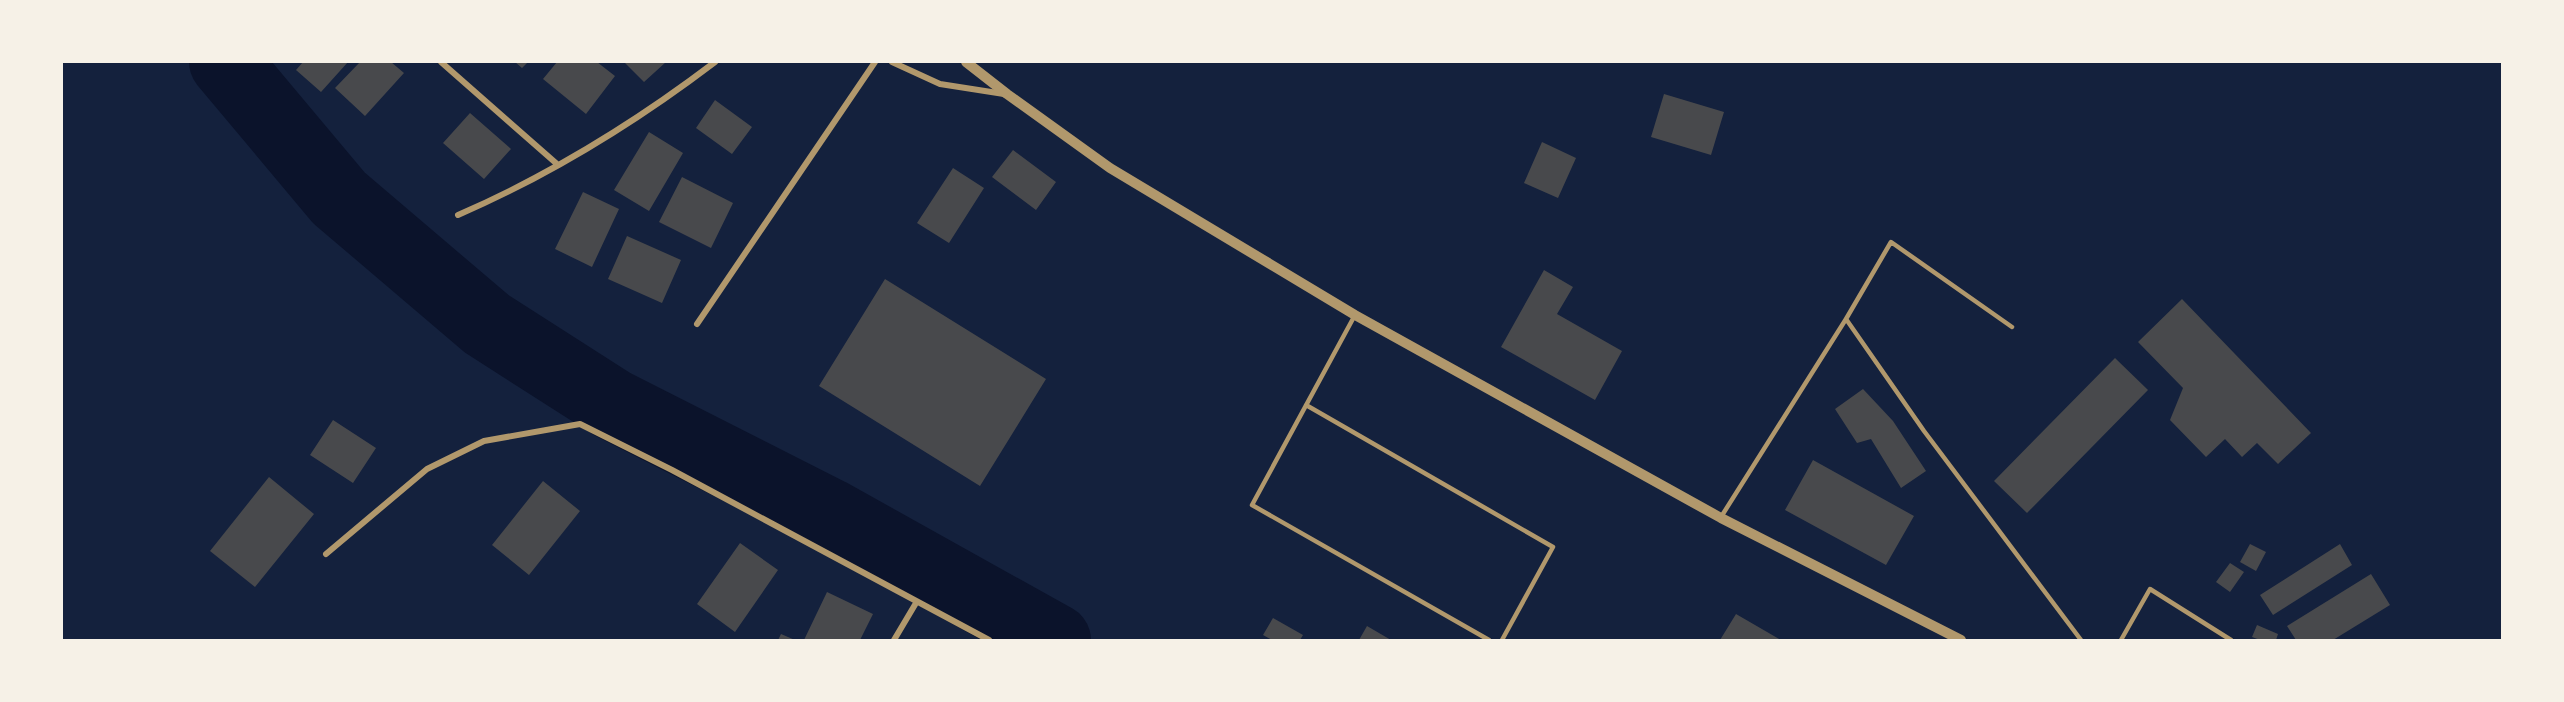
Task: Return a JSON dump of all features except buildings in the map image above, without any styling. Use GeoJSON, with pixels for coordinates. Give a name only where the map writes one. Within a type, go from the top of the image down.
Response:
{"type":"FeatureCollection","features":[{"type":"Feature","properties":{"kind":"street"},"geometry":{"type":"LineString","coordinates":[[441,62],[557,164]]}},
{"type":"Feature","properties":{"kind":"street"},"geometry":{"type":"LineString","coordinates":[[458,215],[502,196],[557,164],[583,152],[670,96],[715,62]]}},
{"type":"Feature","properties":{"kind":"street"},"geometry":{"type":"LineString","coordinates":[[697,324],[875,62]]}},
{"type":"Feature","properties":{"kind":"street"},"geometry":{"type":"LineString","coordinates":[[892,62],[940,84],[1007,94]]}},
{"type":"Feature","properties":{"kind":"street"},"geometry":{"type":"LineString","coordinates":[[966,62],[1110,168],[1354,315],[1721,518],[1961,640]]}},
{"type":"Feature","properties":{"kind":"street"},"geometry":{"type":"LineString","coordinates":[[326,555],[427,469],[484,441],[580,424],[672,470],[916,603],[989,640]]}},
{"type":"Feature","properties":{"kind":"street"},"geometry":{"type":"LineString","coordinates":[[894,640],[916,603]]}},
{"type":"Feature","properties":{"kind":"lane"},"geometry":{"type":"LineString","coordinates":[[1721,518],[1846,319],[1891,242],[2012,327]]}},
{"type":"Feature","properties":{"kind":"lane"},"geometry":{"type":"LineString","coordinates":[[1354,315],[1252,505],[1489,640]]}},
{"type":"Feature","properties":{"kind":"lane"},"geometry":{"type":"LineString","coordinates":[[1846,319],[1924,431],[2081,640]]}},
{"type":"Feature","properties":{"kind":"lane"},"geometry":{"type":"LineString","coordinates":[[1306,405],[1553,547],[1502,640]]}},
{"type":"Feature","properties":{"kind":"lane"},"geometry":{"type":"LineString","coordinates":[[2121,640],[2150,589],[2231,640]]}},
{"type":"Feature","properties":{"kind":"waterway"},"geometry":{"type":"LineString","coordinates":[[225,62],[339,198],[487,324],[612,404],[829,514],[1055,640]]}}]}
